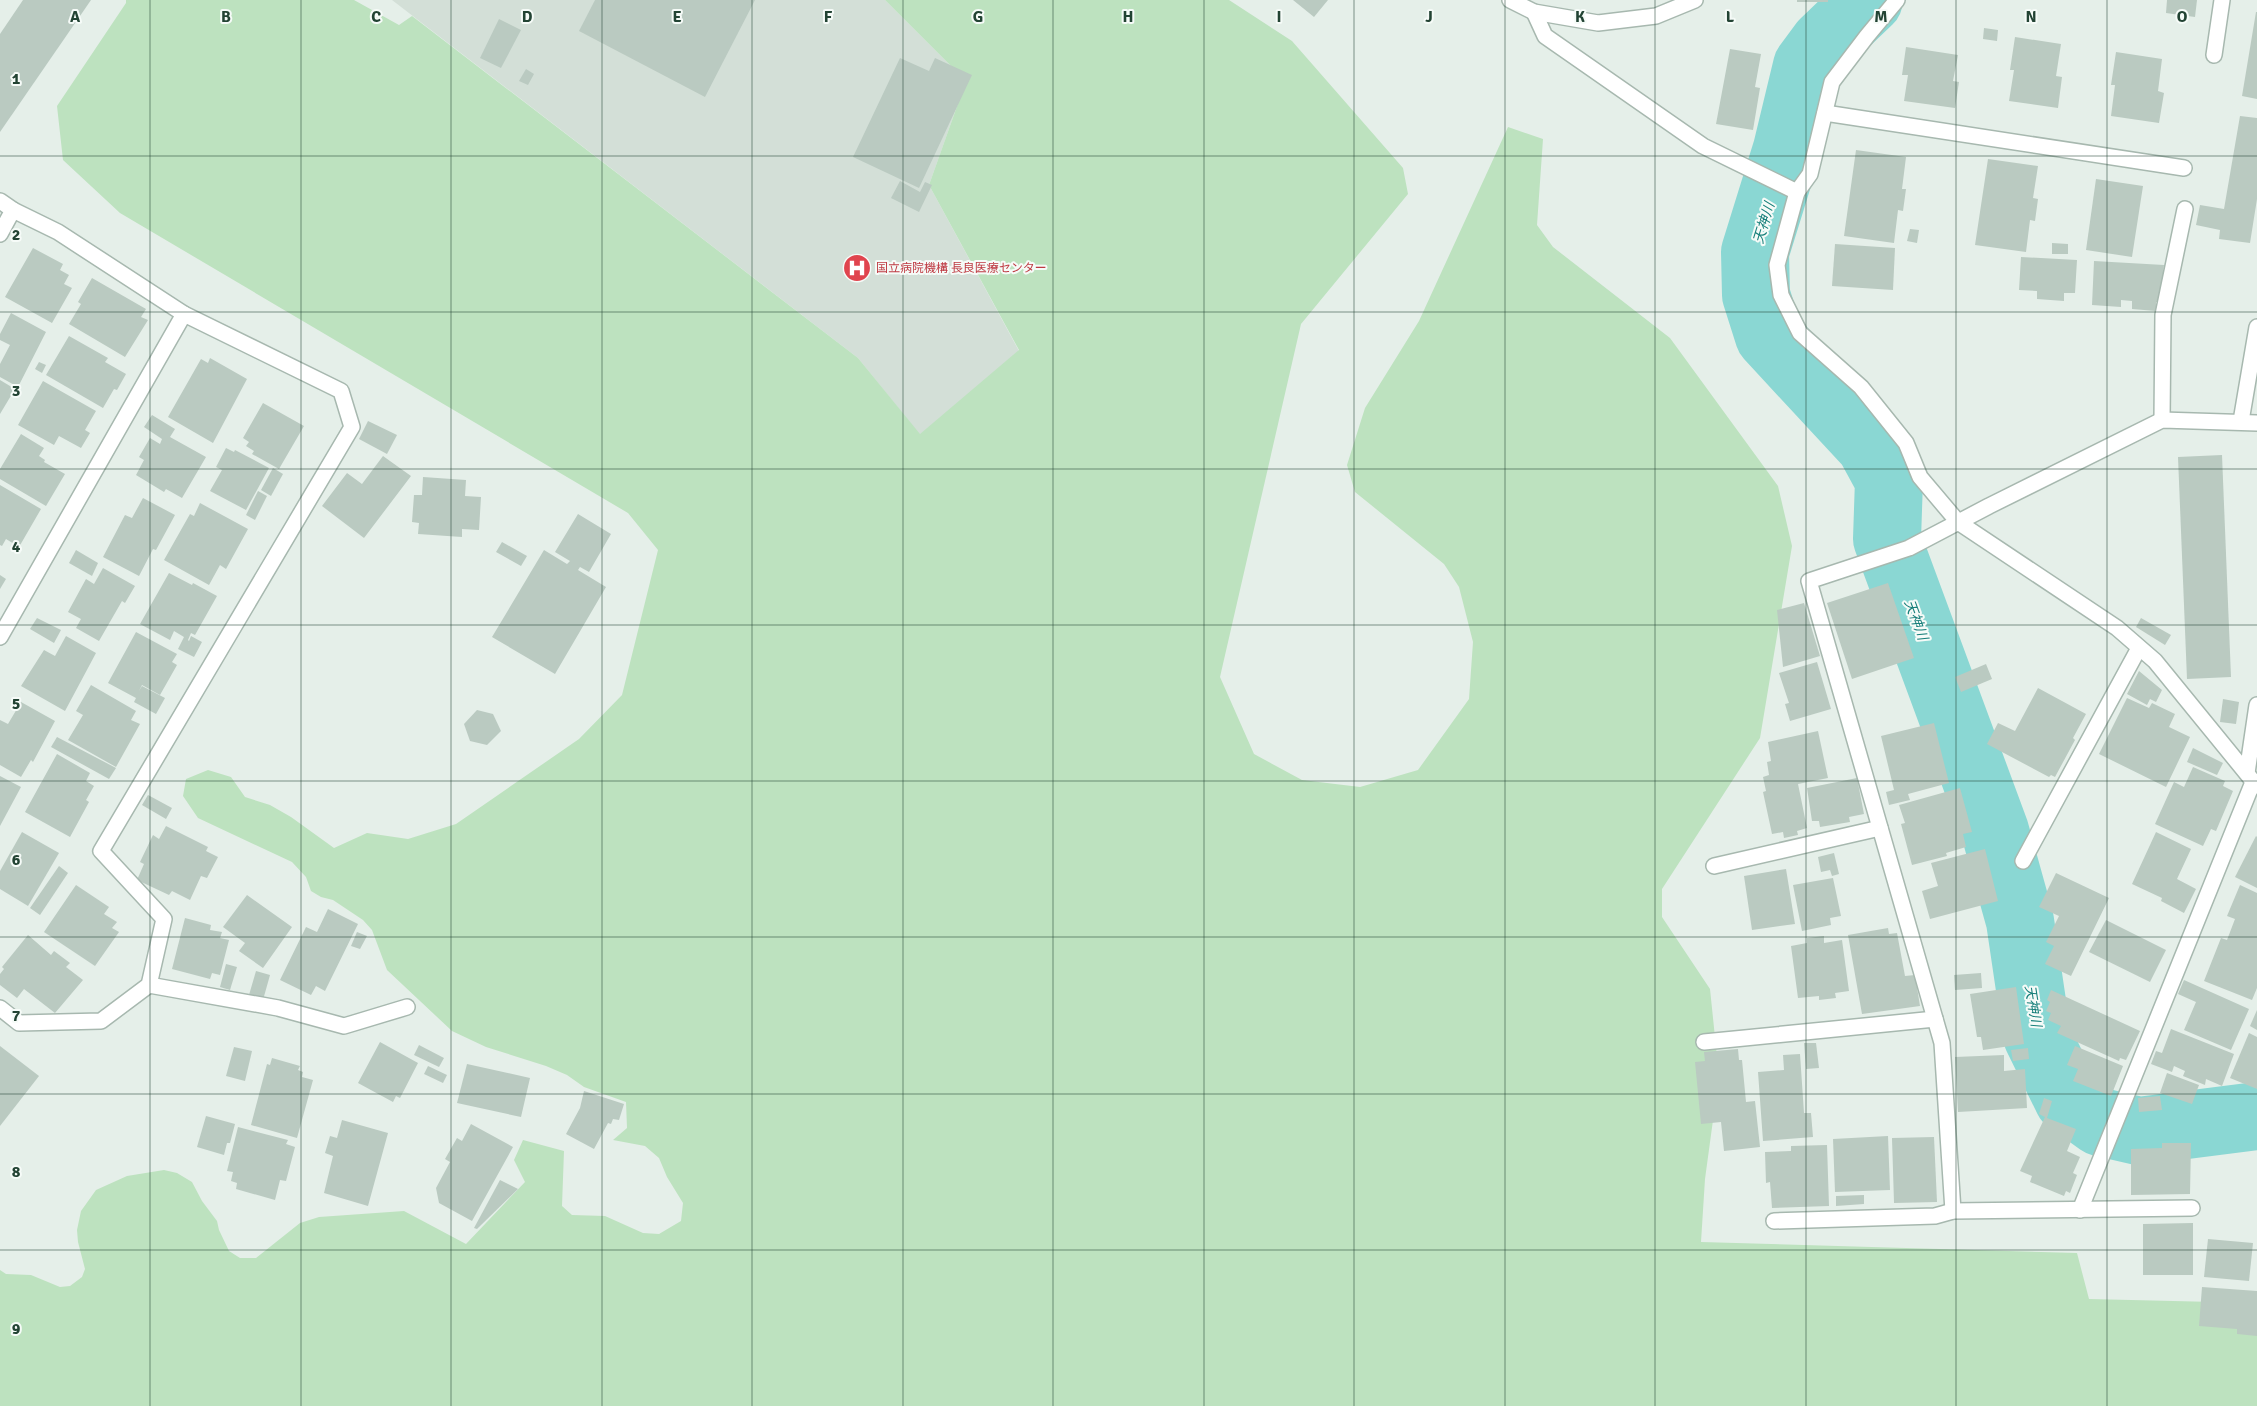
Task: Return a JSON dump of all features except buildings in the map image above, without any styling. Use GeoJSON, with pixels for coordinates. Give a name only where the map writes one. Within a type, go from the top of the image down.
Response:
{"type":"FeatureCollection","features":[{"type":"Feature","properties":{"kind":"street"},"geometry":{"type":"LineString","coordinates":[[1510,0],[1534,12],[1598,23],[1656,16],[1695,0]]}},
{"type":"Feature","properties":{"kind":"street"},"geometry":{"type":"LineString","coordinates":[[1897,0],[1866,36],[1832,82],[1810,174],[1792,190],[1777,265],[1781,295],[1800,333],[1861,387],[1906,443],[1920,477],[1958,522],[2117,628],[2155,661],[2252,780]]}},
{"type":"Feature","properties":{"kind":"street"},"geometry":{"type":"LineString","coordinates":[[2214,55],[2222,0]]}},
{"type":"Feature","properties":{"kind":"street"},"geometry":{"type":"LineString","coordinates":[[1534,12],[1545,36],[1703,146],[1792,190]]}},
{"type":"Feature","properties":{"kind":"street"},"geometry":{"type":"LineString","coordinates":[[1825,113],[2184,168]]}},
{"type":"Feature","properties":{"kind":"street"},"geometry":{"type":"LineString","coordinates":[[0,201],[13,210],[58,232],[184,314],[341,391],[352,427],[101,851],[164,919],[149,985],[101,1021],[19,1023],[0,1008]]}},
{"type":"Feature","properties":{"kind":"street"},"geometry":{"type":"LineString","coordinates":[[2162,420],[2163,315],[2185,209]]}},
{"type":"Feature","properties":{"kind":"street"},"geometry":{"type":"LineString","coordinates":[[0,234],[13,210]]}},
{"type":"Feature","properties":{"kind":"street"},"geometry":{"type":"LineString","coordinates":[[0,638],[184,314]]}},
{"type":"Feature","properties":{"kind":"street"},"geometry":{"type":"LineString","coordinates":[[2241,421],[2257,327]]}},
{"type":"Feature","properties":{"kind":"street"},"geometry":{"type":"LineString","coordinates":[[1953,1211],[1942,1042],[1809,581],[1909,548],[2162,420],[2257,423]]}},
{"type":"Feature","properties":{"kind":"street"},"geometry":{"type":"LineString","coordinates":[[2023,861],[2139,648]]}},
{"type":"Feature","properties":{"kind":"street"},"geometry":{"type":"LineString","coordinates":[[2080,1210],[2252,780],[2257,705]]}},
{"type":"Feature","properties":{"kind":"street"},"geometry":{"type":"LineString","coordinates":[[1714,866],[1880,828]]}},
{"type":"Feature","properties":{"kind":"street"},"geometry":{"type":"LineString","coordinates":[[149,985],[278,1008],[344,1026],[407,1007]]}},
{"type":"Feature","properties":{"kind":"street"},"geometry":{"type":"LineString","coordinates":[[1704,1042],[1935,1019]]}},
{"type":"Feature","properties":{"kind":"street"},"geometry":{"type":"LineString","coordinates":[[1774,1221],[1935,1216],[1953,1211],[2192,1208]]}},
{"type":"Feature","properties":{"kind":"shaded area","name":"国立病院機構 長良医療センター"},"geometry":{"type":"Polygon","coordinates":[[[392,0],[885,0],[966,81],[929,185],[1019,351],[920,435],[858,358],[392,0]]]}},
{"type":"Feature","properties":{"kind":"green space"},"geometry":{"type":"Polygon","coordinates":[[[126,0],[354,0],[399,25],[412,16],[858,358],[920,434],[1019,350],[929,185],[966,81],[885,0],[1229,0],[1292,41],[1403,168],[1408,194],[1301,324],[1220,677],[1254,754],[1302,780],[1360,787],[1418,770],[1469,699],[1473,642],[1459,587],[1444,564],[1355,492],[1347,465],[1365,408],[1419,321],[1508,127],[1543,139],[1537,225],[1553,247],[1670,338],[1778,486],[1792,546],[1760,738],[1662,889],[1662,917],[1710,989],[1719,1076],[1705,1179],[1701,1242],[2077,1253],[2089,1299],[2257,1303],[2257,1406],[0,1406],[0,1270],[6,1274],[31,1275],[60,1287],[70,1286],[82,1277],[85,1269],[77,1230],[81,1211],[96,1190],[127,1176],[164,1170],[177,1173],[192,1182],[202,1201],[217,1221],[229,1251],[240,1258],[256,1258],[300,1223],[319,1217],[404,1211],[466,1244],[525,1182],[514,1160],[523,1140],[564,1151],[562,1206],[572,1215],[605,1216],[643,1233],[659,1234],[681,1221],[683,1203],[667,1177],[659,1158],[645,1146],[613,1140],[627,1128],[626,1102],[584,1087],[567,1075],[546,1066],[486,1047],[452,1031],[387,970],[372,930],[363,920],[333,900],[321,897],[311,891],[306,877],[292,862],[198,818],[183,796],[186,779],[208,770],[231,777],[245,797],[270,805],[291,817],[334,848],[367,833],[408,839],[456,824],[579,739],[622,695],[658,550],[628,513],[120,213],[63,160],[57,106],[126,3],[126,0]]]}},
{"type":"Feature","properties":{"kind":"waterway","name":"天神川"},"geometry":{"type":"LineString","coordinates":[[1869,0],[1824,43],[1807,66],[1787,149],[1755,252],[1756,295],[1769,336],[1870,445],[1889,480],[1887,539],[1995,831],[2020,921],[2037,1036],[2068,1099],[2100,1122],[2139,1131],[2257,1116]]}},
{"type":"Feature","properties":{"kind":"place","name":"国立病院機構 長良医療センター"},"geometry":{"type":"Point","coordinates":[857,268]}}]}
